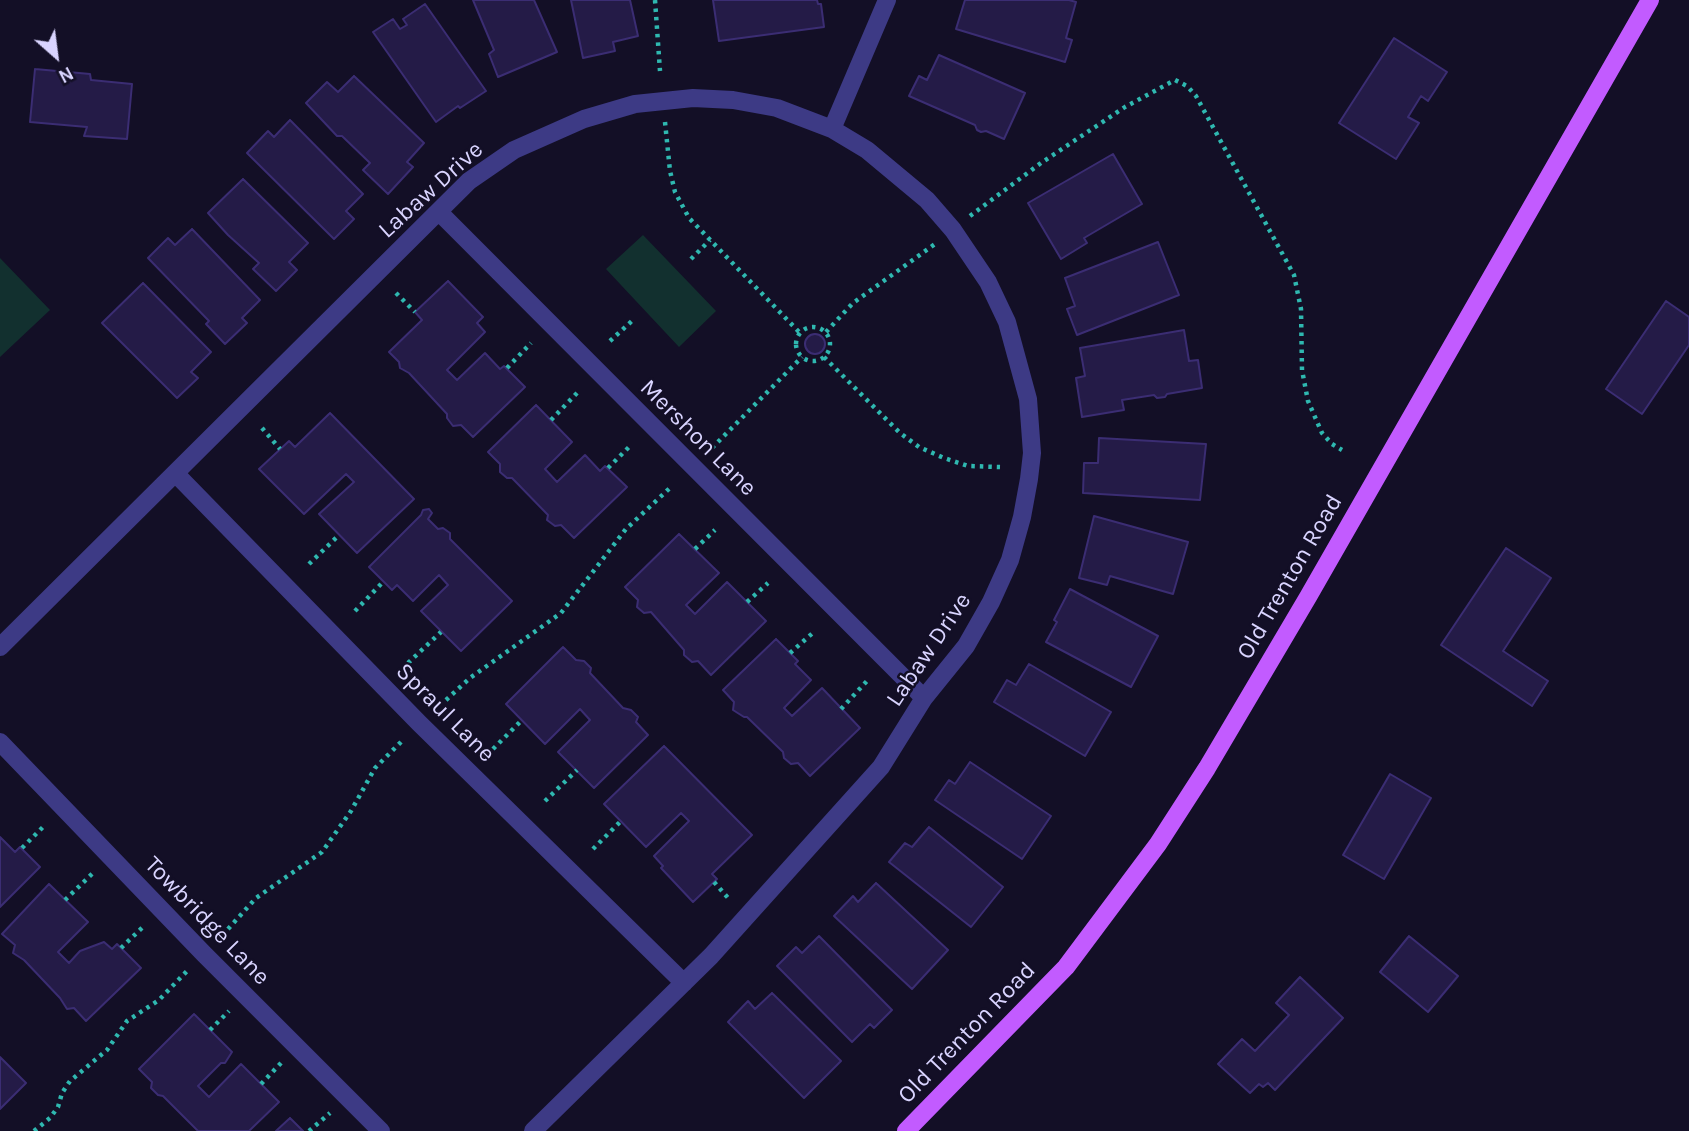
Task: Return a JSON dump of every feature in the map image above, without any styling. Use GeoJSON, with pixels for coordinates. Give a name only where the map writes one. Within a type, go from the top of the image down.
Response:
{"type":"FeatureCollection","features":[{"type":"Feature","properties":{"kind":"main road","name":"Old Trenton Road"},"geometry":{"type":"LineString","coordinates":[[906,1131],[1066,967],[1158,844],[1207,768],[1308,597],[1650,0]]}},
{"type":"Feature","properties":{"kind":"street"},"geometry":{"type":"LineString","coordinates":[[832,129],[887,0]]}},
{"type":"Feature","properties":{"kind":"street","name":"Labaw Drive"},"geometry":{"type":"LineString","coordinates":[[0,647],[469,181],[514,150],[584,119],[635,104],[692,99],[733,100],[777,108],[832,129],[867,150],[902,177],[953,230],[988,282],[1007,322],[1028,399],[1032,453],[1022,517],[1010,560],[966,646],[924,698],[881,766],[718,949],[533,1131]]}},
{"type":"Feature","properties":{"kind":"street","name":"Mershon Lane"},"geometry":{"type":"LineString","coordinates":[[439,212],[924,698]]}},
{"type":"Feature","properties":{"kind":"street","name":"Spraul Lane"},"geometry":{"type":"LineString","coordinates":[[176,474],[409,713],[684,983]]}},
{"type":"Feature","properties":{"kind":"street","name":"Towbridge Lane"},"geometry":{"type":"LineString","coordinates":[[0,742],[204,954],[381,1131]]}},
{"type":"Feature","properties":{"kind":"path"},"geometry":{"type":"LineString","coordinates":[[654,0],[660,71]]}},
{"type":"Feature","properties":{"kind":"path"},"geometry":{"type":"LineString","coordinates":[[969,217],[1041,163],[1125,107],[1175,80],[1187,86],[1196,96],[1294,275],[1301,309],[1302,370],[1308,401],[1322,433],[1342,450]]}},
{"type":"Feature","properties":{"kind":"path"},"geometry":{"type":"LineString","coordinates":[[665,121],[670,171],[676,192],[690,218],[800,333]]}},
{"type":"Feature","properties":{"kind":"path"},"geometry":{"type":"LineString","coordinates":[[691,259],[710,240]]}},
{"type":"Feature","properties":{"kind":"path"},"geometry":{"type":"LineString","coordinates":[[826,332],[853,303],[938,242]]}},
{"type":"Feature","properties":{"kind":"path"},"geometry":{"type":"LineString","coordinates":[[396,293],[415,313]]}},
{"type":"Feature","properties":{"kind":"path"},"geometry":{"type":"LineString","coordinates":[[610,341],[633,320]]}},
{"type":"Feature","properties":{"kind":"path"},"geometry":{"type":"LineString","coordinates":[[810,327],[821,328],[826,332],[831,342],[824,357],[810,361],[802,357],[796,342],[800,333],[810,327]]}},
{"type":"Feature","properties":{"kind":"path"},"geometry":{"type":"LineString","coordinates":[[507,368],[531,342]]}},
{"type":"Feature","properties":{"kind":"path"},"geometry":{"type":"LineString","coordinates":[[712,448],[802,357]]}},
{"type":"Feature","properties":{"kind":"path"},"geometry":{"type":"LineString","coordinates":[[824,357],[900,433],[919,447],[968,466],[1000,467]]}},
{"type":"Feature","properties":{"kind":"path"},"geometry":{"type":"LineString","coordinates":[[551,420],[579,391]]}},
{"type":"Feature","properties":{"kind":"path"},"geometry":{"type":"LineString","coordinates":[[262,428],[280,449]]}},
{"type":"Feature","properties":{"kind":"path"},"geometry":{"type":"LineString","coordinates":[[608,468],[632,444]]}},
{"type":"Feature","properties":{"kind":"path"},"geometry":{"type":"LineString","coordinates":[[446,700],[470,678],[561,613],[626,529],[672,486]]}},
{"type":"Feature","properties":{"kind":"path"},"geometry":{"type":"LineString","coordinates":[[695,549],[715,530]]}},
{"type":"Feature","properties":{"kind":"path"},"geometry":{"type":"LineString","coordinates":[[309,564],[339,535]]}},
{"type":"Feature","properties":{"kind":"path"},"geometry":{"type":"LineString","coordinates":[[355,611],[383,582]]}},
{"type":"Feature","properties":{"kind":"path"},"geometry":{"type":"LineString","coordinates":[[747,602],[768,583]]}},
{"type":"Feature","properties":{"kind":"path"},"geometry":{"type":"LineString","coordinates":[[790,653],[815,631]]}},
{"type":"Feature","properties":{"kind":"path"},"geometry":{"type":"LineString","coordinates":[[408,663],[441,632]]}},
{"type":"Feature","properties":{"kind":"path"},"geometry":{"type":"LineString","coordinates":[[841,709],[867,681]]}},
{"type":"Feature","properties":{"kind":"path"},"geometry":{"type":"LineString","coordinates":[[493,748],[522,720]]}},
{"type":"Feature","properties":{"kind":"path"},"geometry":{"type":"LineString","coordinates":[[229,929],[256,898],[322,852],[351,811],[375,768],[403,740]]}},
{"type":"Feature","properties":{"kind":"path"},"geometry":{"type":"LineString","coordinates":[[545,801],[576,770]]}},
{"type":"Feature","properties":{"kind":"path"},"geometry":{"type":"LineString","coordinates":[[593,849],[621,821]]}},
{"type":"Feature","properties":{"kind":"path"},"geometry":{"type":"LineString","coordinates":[[22,848],[46,824]]}},
{"type":"Feature","properties":{"kind":"path"},"geometry":{"type":"LineString","coordinates":[[65,900],[93,873]]}},
{"type":"Feature","properties":{"kind":"path"},"geometry":{"type":"LineString","coordinates":[[714,882],[729,899]]}},
{"type":"Feature","properties":{"kind":"path"},"geometry":{"type":"LineString","coordinates":[[121,948],[145,925]]}},
{"type":"Feature","properties":{"kind":"path"},"geometry":{"type":"LineString","coordinates":[[34,1131],[50,1118],[58,1107],[62,1093],[70,1081],[107,1050],[127,1021],[159,1000],[189,969]]}},
{"type":"Feature","properties":{"kind":"path"},"geometry":{"type":"LineString","coordinates":[[210,1030],[230,1010]]}},
{"type":"Feature","properties":{"kind":"path"},"geometry":{"type":"LineString","coordinates":[[261,1084],[282,1062]]}},
{"type":"Feature","properties":{"kind":"path"},"geometry":{"type":"LineString","coordinates":[[309,1131],[331,1112]]}},
{"type":"Feature","properties":{"kind":"green space"},"geometry":{"type":"Polygon","coordinates":[[[643,235],[716,311],[679,347],[606,269],[643,235]]]}},
{"type":"Feature","properties":{"kind":"green space"},"geometry":{"type":"Polygon","coordinates":[[[0,258],[50,310],[0,357],[0,258]]]}},
{"type":"Feature","properties":{"kind":"building"},"geometry":{"type":"Polygon","coordinates":[[[473,0],[534,0],[557,52],[498,77],[489,54],[494,50],[473,0]]]}},
{"type":"Feature","properties":{"kind":"building"},"geometry":{"type":"Polygon","coordinates":[[[571,0],[630,0],[638,36],[613,42],[615,51],[583,58],[571,0]]]}},
{"type":"Feature","properties":{"kind":"building"},"geometry":{"type":"Polygon","coordinates":[[[713,0],[817,0],[818,4],[821,4],[824,27],[719,41],[713,0]]]}},
{"type":"Feature","properties":{"kind":"building"},"geometry":{"type":"Polygon","coordinates":[[[965,0],[1076,2],[1066,38],[1072,40],[1065,62],[956,29],[965,0]]]}},
{"type":"Feature","properties":{"kind":"building"},"geometry":{"type":"Polygon","coordinates":[[[425,4],[486,91],[436,122],[373,32],[393,19],[400,29],[407,25],[403,19],[425,4]]]}},
{"type":"Feature","properties":{"kind":"building"},"geometry":{"type":"Polygon","coordinates":[[[1394,38],[1447,72],[1428,101],[1421,96],[1408,117],[1419,123],[1396,159],[1339,123],[1394,38]]]}},
{"type":"Feature","properties":{"kind":"building"},"geometry":{"type":"Polygon","coordinates":[[[939,55],[1025,93],[1004,139],[986,131],[981,132],[975,125],[909,96],[919,76],[927,80],[939,55]]]}},
{"type":"Feature","properties":{"kind":"building"},"geometry":{"type":"Polygon","coordinates":[[[35,69],[90,74],[91,80],[132,84],[127,139],[84,136],[87,127],[30,122],[35,69]]]}},
{"type":"Feature","properties":{"kind":"building"},"geometry":{"type":"Polygon","coordinates":[[[354,76],[424,143],[407,162],[413,167],[388,194],[363,170],[370,163],[342,136],[337,136],[306,103],[327,82],[338,92],[354,76]]]}},
{"type":"Feature","properties":{"kind":"building"},"geometry":{"type":"Polygon","coordinates":[[[290,120],[363,194],[346,211],[354,219],[334,239],[247,153],[268,131],[274,137],[290,120]]]}},
{"type":"Feature","properties":{"kind":"building"},"geometry":{"type":"Polygon","coordinates":[[[1113,154],[1142,204],[1084,238],[1087,243],[1061,259],[1028,203],[1113,154]]]}},
{"type":"Feature","properties":{"kind":"building"},"geometry":{"type":"Polygon","coordinates":[[[243,179],[308,243],[289,262],[297,270],[276,291],[253,269],[259,263],[208,213],[243,179]]]}},
{"type":"Feature","properties":{"kind":"building"},"geometry":{"type":"Polygon","coordinates":[[[192,229],[260,300],[242,318],[247,323],[225,344],[206,324],[209,321],[148,258],[168,238],[175,245],[192,229]]]}},
{"type":"Feature","properties":{"kind":"building"},"geometry":{"type":"Polygon","coordinates":[[[1158,242],[1179,295],[1077,335],[1067,309],[1075,306],[1065,278],[1158,242]]]}},
{"type":"Feature","properties":{"kind":"building"},"geometry":{"type":"Polygon","coordinates":[[[448,281],[483,317],[477,323],[485,332],[447,370],[457,380],[485,353],[500,369],[504,366],[525,387],[473,437],[461,425],[453,426],[447,414],[409,373],[400,368],[399,362],[389,352],[422,320],[415,312],[448,281]]]}},
{"type":"Feature","properties":{"kind":"building"},"geometry":{"type":"Polygon","coordinates":[[[143,283],[211,352],[191,372],[198,378],[177,398],[102,323],[143,283]]]}},
{"type":"Feature","properties":{"kind":"building"},"geometry":{"type":"Polygon","coordinates":[[[1666,301],[1689,317],[1689,345],[1642,414],[1606,389],[1666,301]]]}},
{"type":"Feature","properties":{"kind":"building"},"geometry":{"type":"Polygon","coordinates":[[[1184,330],[1189,361],[1198,360],[1202,388],[1167,394],[1165,397],[1157,398],[1154,395],[1122,400],[1124,410],[1082,417],[1076,378],[1085,376],[1080,348],[1184,330]]]}},
{"type":"Feature","properties":{"kind":"building"},"geometry":{"type":"Polygon","coordinates":[[[811,334],[819,334],[825,344],[819,354],[811,354],[805,348],[805,340],[811,334]]]}},
{"type":"Feature","properties":{"kind":"building"},"geometry":{"type":"Polygon","coordinates":[[[536,405],[572,442],[545,469],[557,482],[585,455],[600,471],[605,466],[627,487],[574,538],[561,525],[555,526],[547,520],[548,515],[512,478],[507,478],[500,472],[500,464],[488,452],[536,405]]]}},
{"type":"Feature","properties":{"kind":"building"},"geometry":{"type":"Polygon","coordinates":[[[330,413],[414,499],[357,553],[319,514],[354,482],[346,474],[304,514],[259,469],[289,441],[295,447],[330,413]]]}},
{"type":"Feature","properties":{"kind":"building"},"geometry":{"type":"Polygon","coordinates":[[[1099,438],[1206,444],[1200,500],[1083,493],[1084,463],[1098,463],[1099,438]]]}},
{"type":"Feature","properties":{"kind":"building"},"geometry":{"type":"Polygon","coordinates":[[[429,509],[432,513],[428,519],[438,529],[443,528],[450,533],[450,539],[512,601],[461,651],[421,611],[448,585],[439,575],[413,601],[397,585],[392,590],[369,567],[423,510],[429,509]]]}},
{"type":"Feature","properties":{"kind":"building"},"geometry":{"type":"Polygon","coordinates":[[[1094,516],[1188,542],[1173,594],[1110,576],[1107,585],[1079,578],[1094,516]]]}},
{"type":"Feature","properties":{"kind":"building"},"geometry":{"type":"Polygon","coordinates":[[[679,534],[719,573],[686,605],[695,614],[727,582],[766,621],[711,675],[698,661],[692,662],[684,655],[684,650],[651,612],[644,613],[637,607],[638,600],[625,587],[679,534]]]}},
{"type":"Feature","properties":{"kind":"building"},"geometry":{"type":"Polygon","coordinates":[[[1506,548],[1551,578],[1503,651],[1548,681],[1532,706],[1441,645],[1506,548]]]}},
{"type":"Feature","properties":{"kind":"building"},"geometry":{"type":"Polygon","coordinates":[[[1070,589],[1158,636],[1131,687],[1046,642],[1070,589]]]}},
{"type":"Feature","properties":{"kind":"building"},"geometry":{"type":"Polygon","coordinates":[[[776,639],[798,661],[795,664],[811,680],[784,708],[792,716],[822,688],[860,728],[810,776],[798,763],[791,764],[784,758],[783,752],[747,717],[733,710],[734,702],[723,690],[776,639]]]}},
{"type":"Feature","properties":{"kind":"building"},"geometry":{"type":"Polygon","coordinates":[[[563,647],[576,660],[584,661],[591,668],[590,673],[623,708],[631,710],[638,717],[636,722],[648,735],[594,788],[558,752],[590,720],[580,709],[545,744],[506,704],[563,647]]]}},
{"type":"Feature","properties":{"kind":"building"},"geometry":{"type":"Polygon","coordinates":[[[1029,664],[1111,712],[1085,756],[994,702],[1007,680],[1016,685],[1029,664]]]}},
{"type":"Feature","properties":{"kind":"building"},"geometry":{"type":"Polygon","coordinates":[[[664,746],[752,835],[712,874],[717,879],[693,902],[661,868],[663,866],[654,856],[689,821],[681,813],[646,847],[604,804],[664,746]]]}},
{"type":"Feature","properties":{"kind":"building"},"geometry":{"type":"Polygon","coordinates":[[[970,762],[1051,816],[1022,859],[935,800],[949,780],[955,784],[970,762]]]}},
{"type":"Feature","properties":{"kind":"building"},"geometry":{"type":"Polygon","coordinates":[[[1390,774],[1431,798],[1384,879],[1343,855],[1390,774]]]}},
{"type":"Feature","properties":{"kind":"building"},"geometry":{"type":"Polygon","coordinates":[[[929,827],[1003,887],[971,927],[889,862],[905,843],[912,847],[929,827]]]}},
{"type":"Feature","properties":{"kind":"building"},"geometry":{"type":"Polygon","coordinates":[[[0,837],[15,852],[20,847],[40,867],[0,907],[0,837]]]}},
{"type":"Feature","properties":{"kind":"building"},"geometry":{"type":"Polygon","coordinates":[[[876,883],[948,950],[912,989],[834,916],[853,896],[858,902],[876,883]]]}},
{"type":"Feature","properties":{"kind":"building"},"geometry":{"type":"Polygon","coordinates":[[[49,884],[88,922],[58,952],[69,963],[80,951],[104,942],[112,949],[117,944],[141,968],[86,1021],[74,1008],[67,1009],[24,960],[13,953],[15,945],[2,934],[49,884]]]}},
{"type":"Feature","properties":{"kind":"building"},"geometry":{"type":"Polygon","coordinates":[[[819,936],[892,1010],[874,1028],[870,1024],[852,1042],[777,966],[796,947],[802,953],[819,936]]]}},
{"type":"Feature","properties":{"kind":"building"},"geometry":{"type":"Polygon","coordinates":[[[1409,936],[1458,976],[1428,1012],[1380,972],[1409,936]]]}},
{"type":"Feature","properties":{"kind":"building"},"geometry":{"type":"Polygon","coordinates":[[[1300,977],[1343,1018],[1275,1090],[1268,1083],[1263,1087],[1259,1084],[1250,1093],[1218,1064],[1242,1039],[1255,1051],[1289,1015],[1276,1003],[1300,977]]]}},
{"type":"Feature","properties":{"kind":"building"},"geometry":{"type":"Polygon","coordinates":[[[772,993],[841,1061],[804,1098],[728,1022],[748,1001],[755,1009],[772,993]]]}},
{"type":"Feature","properties":{"kind":"building"},"geometry":{"type":"Polygon","coordinates":[[[194,1014],[232,1052],[225,1063],[221,1063],[198,1086],[209,1097],[241,1064],[279,1102],[249,1131],[198,1131],[163,1096],[151,1088],[152,1082],[139,1069],[194,1014]]]}},
{"type":"Feature","properties":{"kind":"building"},"geometry":{"type":"Polygon","coordinates":[[[0,1057],[26,1083],[0,1109],[0,1057]]]}},
{"type":"Feature","properties":{"kind":"building"},"geometry":{"type":"Polygon","coordinates":[[[290,1118],[303,1131],[276,1131],[290,1118]]]}}]}
